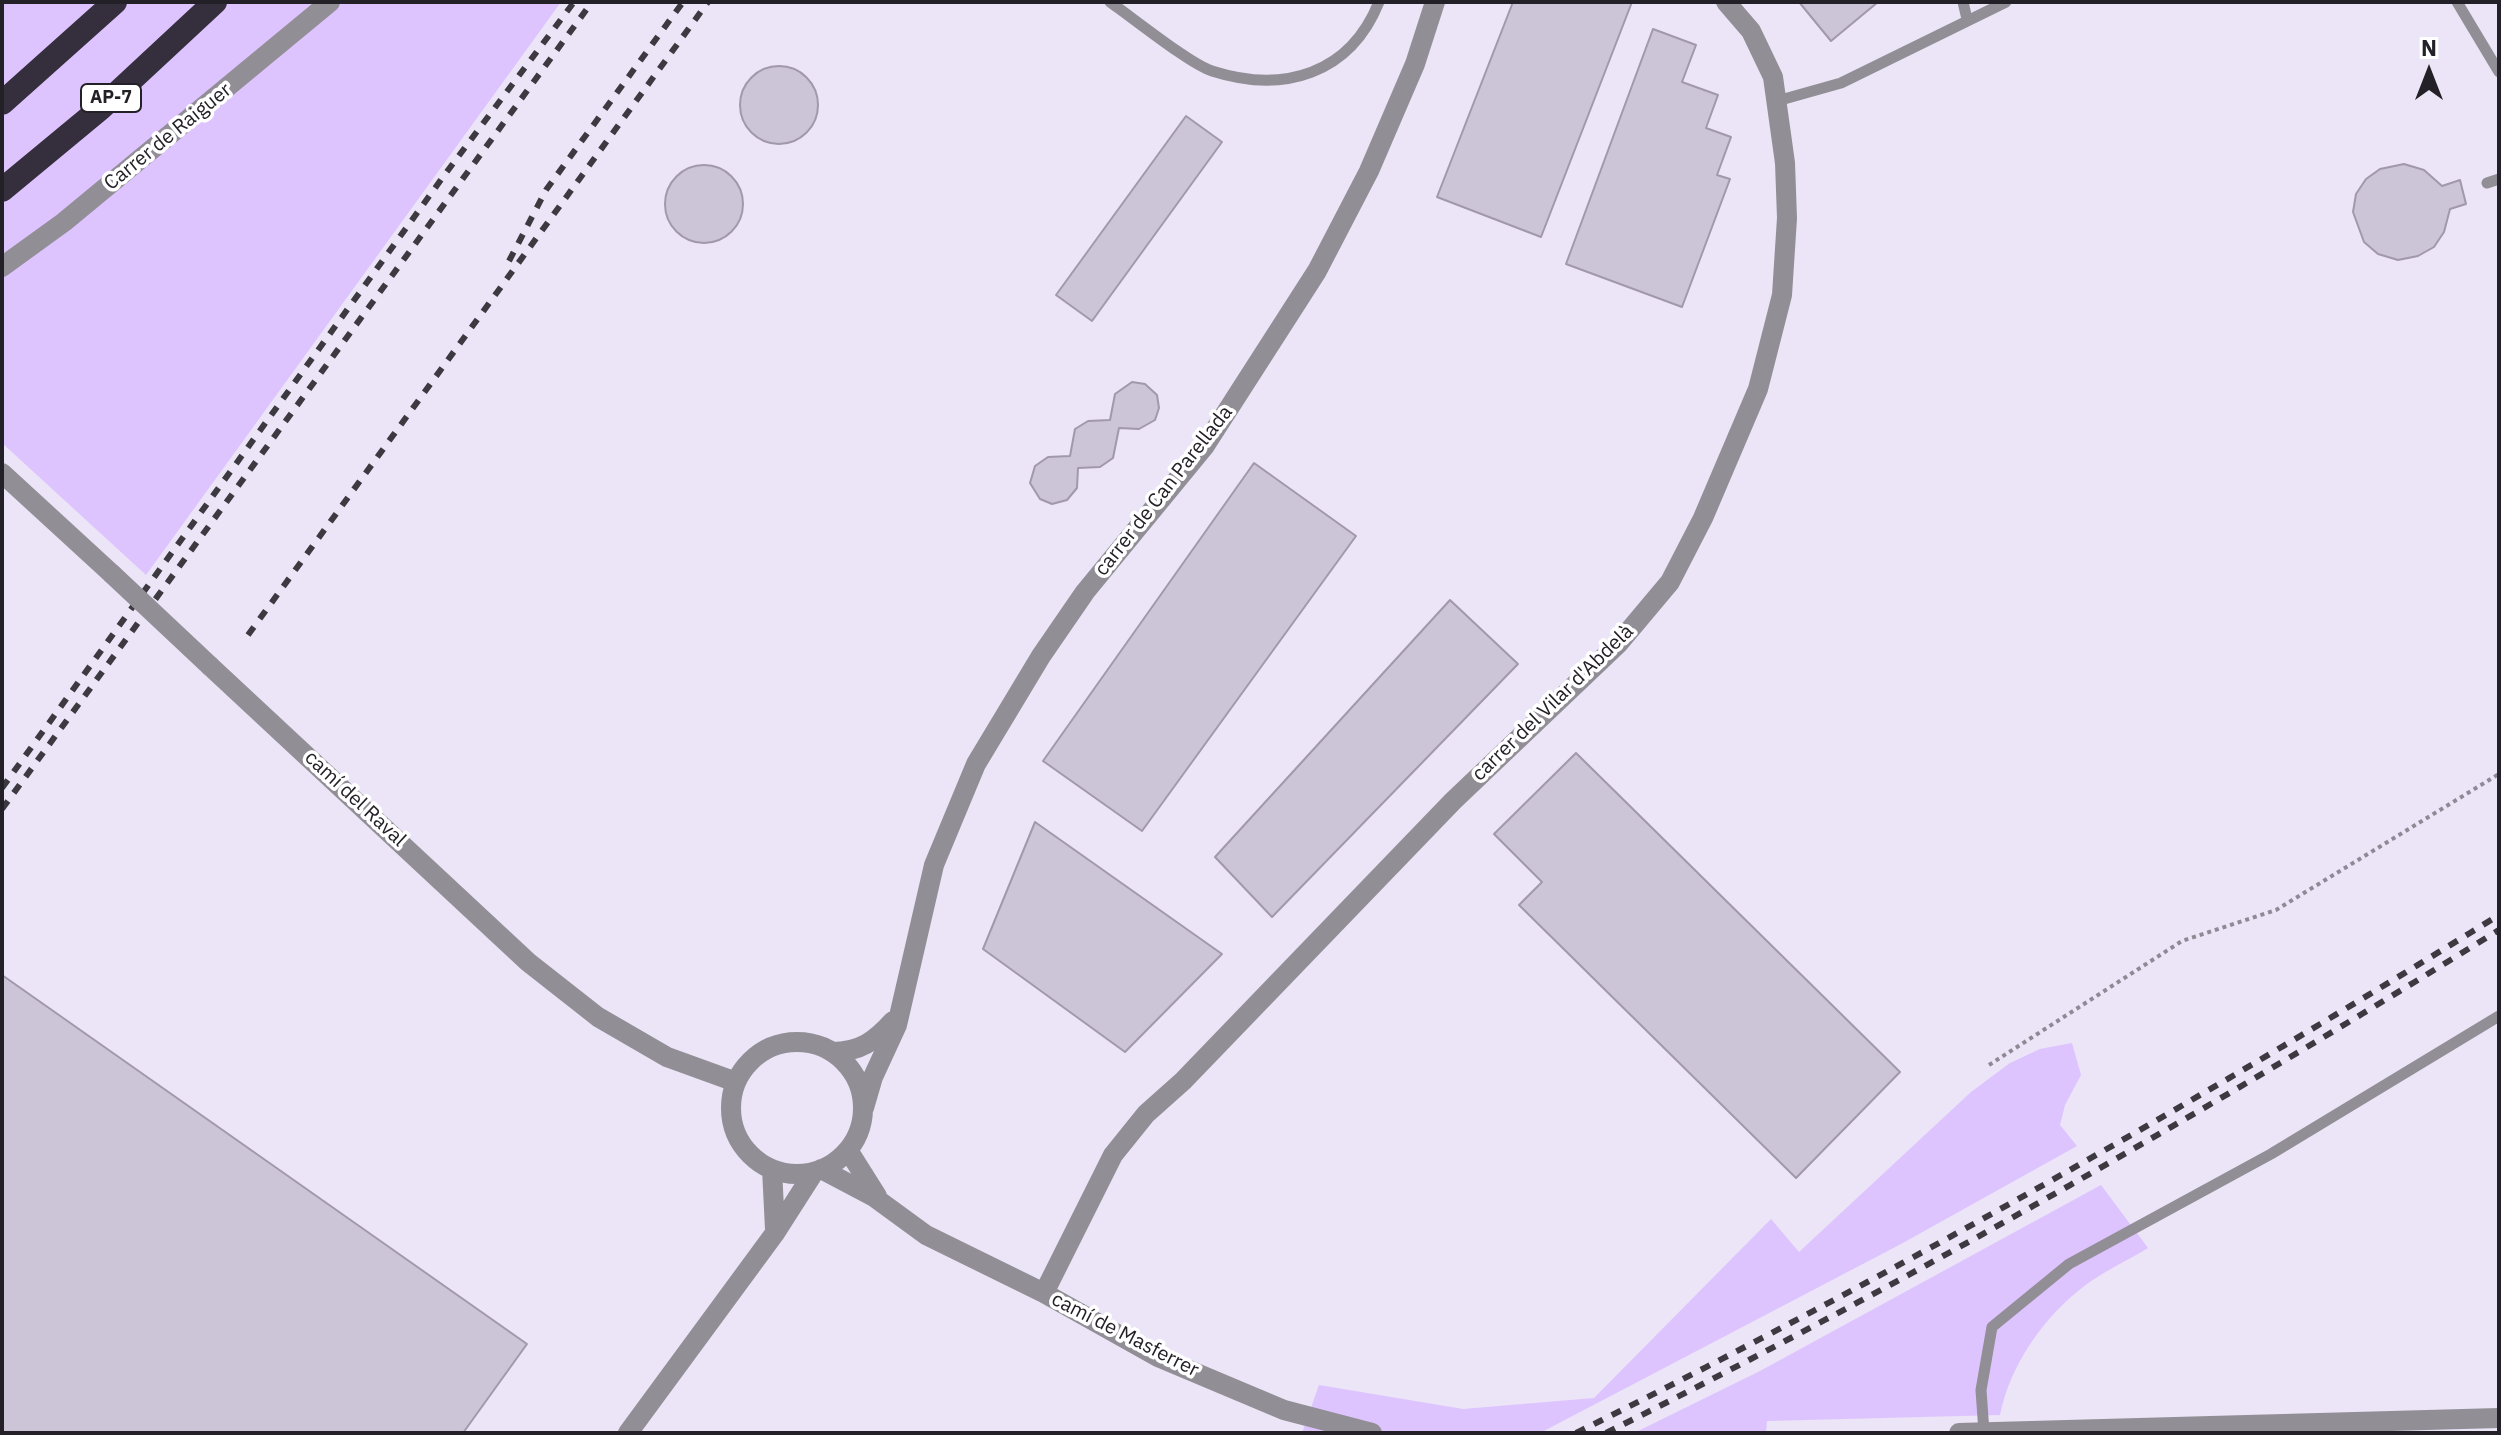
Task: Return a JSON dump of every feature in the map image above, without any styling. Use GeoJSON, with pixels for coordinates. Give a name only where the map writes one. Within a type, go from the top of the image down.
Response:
{"type":"FeatureCollection","features":[{"type":"Feature","properties":{"kind":"highway"},"geometry":{"type":"LineString","coordinates":[[2,103],[115,2]]}},
{"type":"Feature","properties":{"kind":"highway","name":"AP-7"},"geometry":{"type":"LineString","coordinates":[[2,190],[101,108],[215,2]]}},
{"type":"Feature","properties":{"kind":"street","name":"Carrer de Raiguer"},"geometry":{"type":"LineString","coordinates":[[2,267],[64,222],[330,2]]}},
{"type":"Feature","properties":{"kind":"street","name":"carrer de Can Parellada"},"geometry":{"type":"LineString","coordinates":[[864,1108],[873,1077],[897,1025],[934,865],[976,764],[1067,617],[1204,447],[1317,271],[1369,171],[1415,64],[1435,2]]}},
{"type":"Feature","properties":{"kind":"street","name":"carrer del Vilar d'Abdelà"},"geometry":{"type":"LineString","coordinates":[[1044,1293],[1113,1155],[1146,1114],[1183,1081],[1453,801],[1618,644],[1670,582],[1703,518],[1758,389],[1782,295],[1787,218],[1777,101],[1765,58],[1751,31],[1726,2]]}},
{"type":"Feature","properties":{"kind":"street","name":"camí del Raval"},"geometry":{"type":"LineString","coordinates":[[2,473],[540,971],[598,1017],[667,1057],[736,1082]]}},
{"type":"Feature","properties":{"kind":"street","name":"carrer de Can Parellada"},"geometry":{"type":"LineString","coordinates":[[832,1052],[853,1052],[877,1039],[893,1021],[908,984]]}},
{"type":"Feature","properties":{"kind":"street"},"geometry":{"type":"LineString","coordinates":[[628,1433],[818,1170],[848,1150],[860,1130],[864,1108],[860,1086],[849,1066],[832,1052],[811,1043],[788,1042],[766,1050],[749,1063],[736,1082],[731,1103],[733,1123],[741,1142],[754,1158],[772,1169],[793,1174],[818,1170]]}},
{"type":"Feature","properties":{"kind":"street","name":"camí de Masferrer"},"geometry":{"type":"LineString","coordinates":[[848,1150],[862,1177],[891,1210]]}},
{"type":"Feature","properties":{"kind":"street"},"geometry":{"type":"LineString","coordinates":[[772,1169],[777,1212],[775,1233]]}},
{"type":"Feature","properties":{"kind":"street","name":"camí de Masferrer"},"geometry":{"type":"LineString","coordinates":[[818,1170],[891,1210],[926,1235],[1044,1293],[1172,1363],[1284,1410],[1372,1433]]}},
{"type":"Feature","properties":{"kind":"street"},"geometry":{"type":"LineString","coordinates":[[1959,1433],[2499,1418]]}},
{"type":"Feature","properties":{"kind":"lane"},"geometry":{"type":"LineString","coordinates":[[1110,2],[1210,71],[1285,79],[1320,72],[1351,50],[1371,21],[1379,2]]}},
{"type":"Feature","properties":{"kind":"lane"},"geometry":{"type":"LineString","coordinates":[[1963,2],[1967,19]]}},
{"type":"Feature","properties":{"kind":"lane"},"geometry":{"type":"LineString","coordinates":[[1777,101],[1841,83],[2006,2]]}},
{"type":"Feature","properties":{"kind":"lane"},"geometry":{"type":"LineString","coordinates":[[2457,2],[2499,72]]}},
{"type":"Feature","properties":{"kind":"lane"},"geometry":{"type":"LineString","coordinates":[[1984,1432],[1981,1390],[1992,1327],[2058,1273],[2271,1154],[2499,1016]]}},
{"type":"Feature","properties":{"kind":"path"},"geometry":{"type":"LineString","coordinates":[[1989,1065],[2182,941],[2276,910],[2499,774]]}},
{"type":"Feature","properties":{"kind":"shaded area"},"geometry":{"type":"Polygon","coordinates":[[[4,2],[561,2],[146,575],[2,443],[4,2]]]}},
{"type":"Feature","properties":{"kind":"shaded area"},"geometry":{"type":"Polygon","coordinates":[[[2072,1043],[2081,1075],[2065,1105],[2060,1125],[2077,1146],[1901,1244],[1540,1433],[1302,1433],[1319,1385],[1463,1409],[1594,1398],[1771,1219],[1799,1252],[1971,1092],[2010,1063],[2040,1049],[2072,1043]]]}},
{"type":"Feature","properties":{"kind":"shaded area"},"geometry":{"type":"Polygon","coordinates":[[[2101,1185],[2148,1248],[2090,1282],[2055,1313],[2020,1361],[2000,1415],[1767,1421],[1766,1433],[1634,1433],[1760,1371],[2101,1185]]]}},
{"type":"Feature","properties":{"kind":"building"},"geometry":{"type":"Polygon","coordinates":[[[1513,2],[1632,2],[1541,237],[1437,197],[1513,2]]]}},
{"type":"Feature","properties":{"kind":"building"},"geometry":{"type":"Polygon","coordinates":[[[1799,2],[1878,2],[1831,41],[1799,2]]]}},
{"type":"Feature","properties":{"kind":"building"},"geometry":{"type":"Polygon","coordinates":[[[1653,29],[1696,45],[1682,82],[1718,95],[1706,128],[1731,137],[1717,175],[1730,179],[1682,307],[1566,264],[1653,29]]]}},
{"type":"Feature","properties":{"kind":"building"},"geometry":{"type":"Polygon","coordinates":[[[779,66],[794,69],[807,77],[815,90],[818,105],[815,120],[807,133],[794,141],[779,144],[764,141],[751,133],[743,120],[740,105],[743,90],[751,77],[764,69],[779,66]]]}},
{"type":"Feature","properties":{"kind":"building"},"geometry":{"type":"Polygon","coordinates":[[[1186,116],[1222,142],[1092,321],[1056,295],[1186,116]]]}},
{"type":"Feature","properties":{"kind":"building"},"geometry":{"type":"Polygon","coordinates":[[[2404,164],[2424,170],[2442,186],[2460,180],[2466,204],[2450,209],[2444,232],[2434,247],[2418,256],[2398,260],[2378,254],[2364,242],[2353,212],[2356,194],[2366,179],[2380,169],[2404,164]]]}},
{"type":"Feature","properties":{"kind":"building"},"geometry":{"type":"Polygon","coordinates":[[[704,165],[719,168],[732,176],[740,189],[743,204],[740,219],[732,232],[719,240],[704,243],[689,240],[676,232],[668,219],[665,204],[668,189],[676,176],[689,168],[704,165]]]}},
{"type":"Feature","properties":{"kind":"building"},"geometry":{"type":"Polygon","coordinates":[[[1132,382],[1145,384],[1157,395],[1159,408],[1155,420],[1139,429],[1119,428],[1113,458],[1100,467],[1078,468],[1077,488],[1067,500],[1052,504],[1040,499],[1030,483],[1035,466],[1048,457],[1070,456],[1075,429],[1088,421],[1110,420],[1115,394],[1132,382]]]}},
{"type":"Feature","properties":{"kind":"building"},"geometry":{"type":"Polygon","coordinates":[[[1254,463],[1356,536],[1142,831],[1043,761],[1254,463]]]}},
{"type":"Feature","properties":{"kind":"building"},"geometry":{"type":"Polygon","coordinates":[[[1450,600],[1518,664],[1272,917],[1215,857],[1450,600]]]}},
{"type":"Feature","properties":{"kind":"building"},"geometry":{"type":"Polygon","coordinates":[[[1576,753],[1900,1072],[1796,1178],[1519,905],[1542,882],[1494,834],[1576,753]]]}},
{"type":"Feature","properties":{"kind":"building"},"geometry":{"type":"Polygon","coordinates":[[[1035,822],[1222,954],[1125,1052],[983,949],[1035,822]]]}},
{"type":"Feature","properties":{"kind":"building"},"geometry":{"type":"Polygon","coordinates":[[[2,975],[527,1344],[463,1433],[2,1433],[2,975]]]}},
{"type":"Feature","properties":{"kind":"railway"},"geometry":{"type":"LineString","coordinates":[[2,788],[443,177],[574,2]]}},
{"type":"Feature","properties":{"kind":"railway"},"geometry":{"type":"LineString","coordinates":[[2,809],[592,2]]}},
{"type":"Feature","properties":{"kind":"railway"},"geometry":{"type":"LineString","coordinates":[[509,261],[546,190],[683,2]]}},
{"type":"Feature","properties":{"kind":"railway"},"geometry":{"type":"LineString","coordinates":[[248,635],[708,2]]}},
{"type":"Feature","properties":{"kind":"railway"},"geometry":{"type":"LineString","coordinates":[[1576,1433],[1811,1312],[2044,1185],[2273,1052],[2499,915]]}},
{"type":"Feature","properties":{"kind":"railway"},"geometry":{"type":"LineString","coordinates":[[1606,1433],[1834,1315],[2058,1192],[2280,1063],[2499,930]]}}]}
